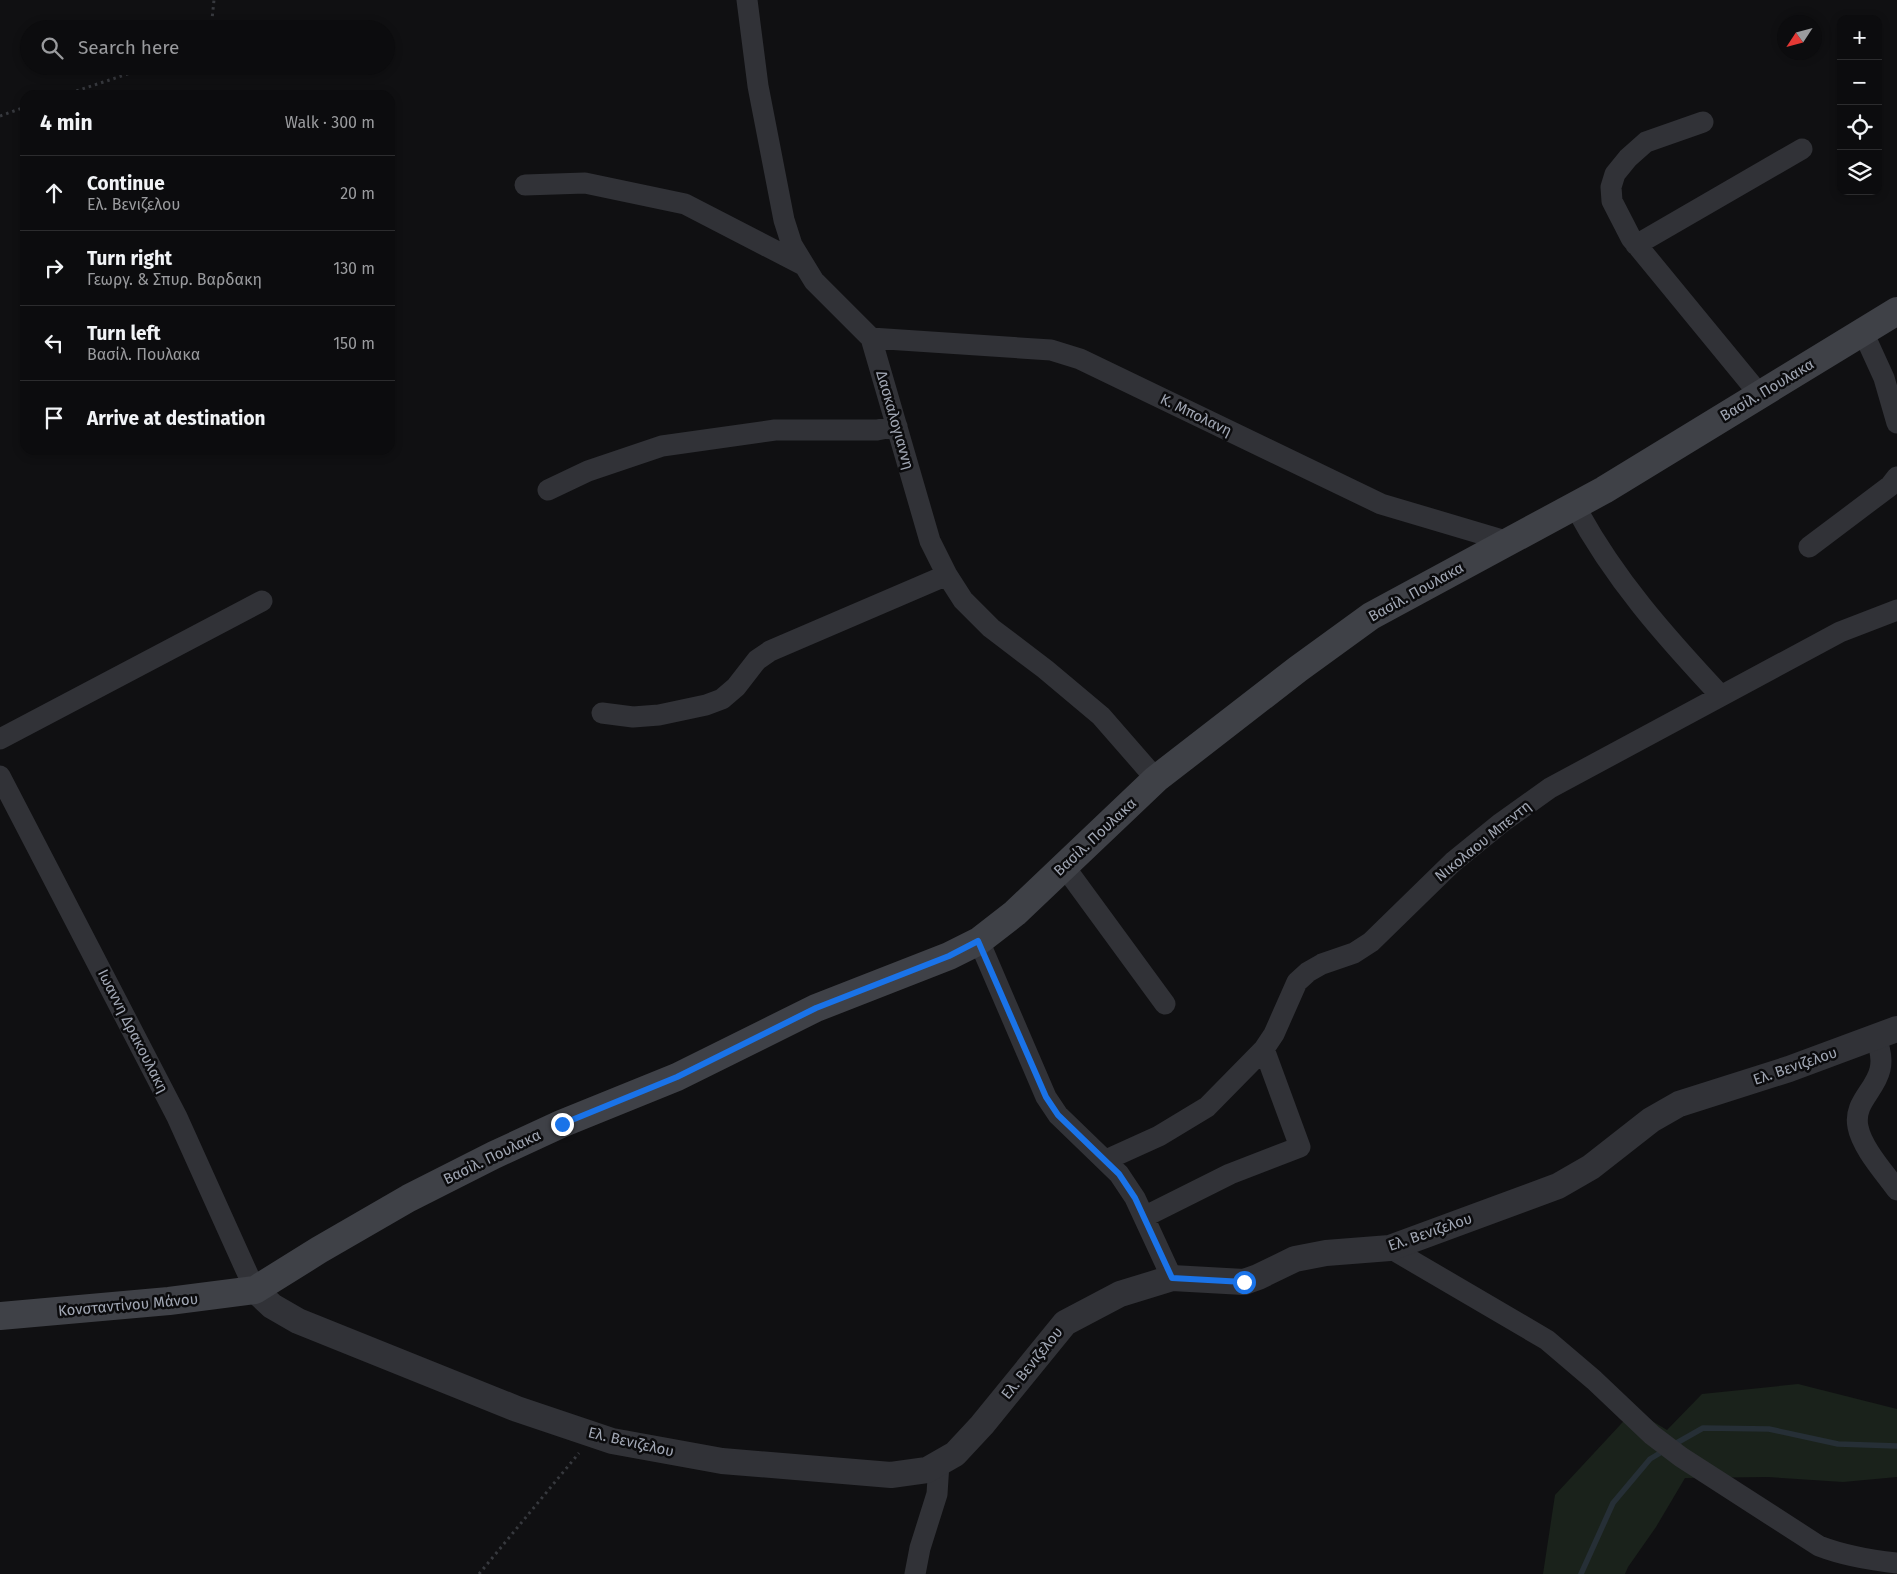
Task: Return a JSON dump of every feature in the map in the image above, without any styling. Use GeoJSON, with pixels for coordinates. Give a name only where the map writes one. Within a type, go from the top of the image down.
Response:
{"type":"FeatureCollection","features":[{"type":"Feature","properties":{"kind":"main road","name":"Βασίλ. Πουλακα"},"geometry":{"type":"LineString","coordinates":[[255,1290],[319,1250],[409,1198],[494,1155],[562,1124],[677,1077],[816,1008],[949,956],[978,941],[1015,913],[1156,779],[1298,669],[1371,616],[1575,506],[1897,311]]}},
{"type":"Feature","properties":{"kind":"main road","name":"Κονσταντίνου Μάνου"},"geometry":{"type":"LineString","coordinates":[[0,1316],[169,1302],[255,1290]]}},
{"type":"Feature","properties":{"kind":"street","name":"Δασκαλογιαννη"},"geometry":{"type":"LineString","coordinates":[[747,0],[758,86],[784,220],[792,245],[814,280],[871,338],[930,541],[947,575],[963,600],[991,628],[1101,716],[1156,779]]}},
{"type":"Feature","properties":{"kind":"street"},"geometry":{"type":"LineString","coordinates":[[1703,122],[1646,142],[1628,158],[1615,174],[1611,187],[1612,201],[1631,238],[1760,395]]}},
{"type":"Feature","properties":{"kind":"street"},"geometry":{"type":"LineString","coordinates":[[1636,244],[1802,149]]}},
{"type":"Feature","properties":{"kind":"street"},"geometry":{"type":"LineString","coordinates":[[525,185],[586,183],[685,204],[805,266]]}},
{"type":"Feature","properties":{"kind":"street"},"geometry":{"type":"LineString","coordinates":[[1863,332],[1884,378],[1897,423]]}},
{"type":"Feature","properties":{"kind":"street","name":"Κ. Μπολανη"},"geometry":{"type":"LineString","coordinates":[[871,338],[1051,350],[1080,359],[1381,504],[1509,542]]}},
{"type":"Feature","properties":{"kind":"street"},"geometry":{"type":"LineString","coordinates":[[548,490],[588,471],[662,446],[775,430],[877,430],[897,426]]}},
{"type":"Feature","properties":{"kind":"street"},"geometry":{"type":"LineString","coordinates":[[1809,547],[1890,486],[1897,477]]}},
{"type":"Feature","properties":{"kind":"street"},"geometry":{"type":"LineString","coordinates":[[1575,506],[1604,556],[1633,597],[1670,642],[1721,696]]}},
{"type":"Feature","properties":{"kind":"street"},"geometry":{"type":"LineString","coordinates":[[602,713],[633,717],[659,716],[706,705],[722,699],[736,687],[757,660],[770,651],[947,575]]}},
{"type":"Feature","properties":{"kind":"street"},"geometry":{"type":"LineString","coordinates":[[0,739],[262,601]]}},
{"type":"Feature","properties":{"kind":"street","name":"Νικολαου Μπεντη"},"geometry":{"type":"LineString","coordinates":[[1106,1160],[1159,1136],[1207,1107],[1264,1049],[1274,1034],[1297,982],[1308,972],[1322,964],[1354,952],[1370,942],[1453,862],[1501,823],[1550,788],[1840,632],[1897,610]]}},
{"type":"Feature","properties":{"kind":"street","name":"Ιωαννη Δρακουλακη"},"geometry":{"type":"LineString","coordinates":[[0,776],[177,1117],[255,1290]]}},
{"type":"Feature","properties":{"kind":"street"},"geometry":{"type":"LineString","coordinates":[[1064,866],[1165,1004]]}},
{"type":"Feature","properties":{"kind":"street"},"geometry":{"type":"LineString","coordinates":[[978,941],[1046,1097],[1058,1115],[1119,1174],[1135,1198],[1172,1278]]}},
{"type":"Feature","properties":{"kind":"street"},"geometry":{"type":"LineString","coordinates":[[1886,1033],[1880,1048],[1883,1059],[1881,1069],[1875,1085],[1860,1107],[1857,1117],[1858,1129],[1865,1145],[1897,1190]]}},
{"type":"Feature","properties":{"kind":"street","name":"Ελ. Βενιζελου"},"geometry":{"type":"LineString","coordinates":[[255,1290],[272,1306],[298,1321],[517,1409],[612,1441],[722,1461],[891,1475],[927,1470],[954,1454],[982,1425],[1065,1323],[1120,1294],[1172,1278],[1244,1282],[1295,1259],[1326,1253],[1390,1248],[1558,1186],[1591,1167],[1651,1120],[1679,1104],[1789,1069],[1886,1033]]}},
{"type":"Feature","properties":{"kind":"street"},"geometry":{"type":"LineString","coordinates":[[1144,1217],[1230,1174],[1300,1147],[1264,1049]]}},
{"type":"Feature","properties":{"kind":"street"},"geometry":{"type":"LineString","coordinates":[[1390,1248],[1547,1340],[1594,1380],[1652,1436],[1681,1457],[1819,1546],[1866,1560],[1897,1563]]}},
{"type":"Feature","properties":{"kind":"street"},"geometry":{"type":"LineString","coordinates":[[915,1574],[920,1548],[937,1494],[939,1463]]}},
{"type":"Feature","properties":{"kind":"path"},"geometry":{"type":"LineString","coordinates":[[213,20],[214,0]]}},
{"type":"Feature","properties":{"kind":"path"},"geometry":{"type":"LineString","coordinates":[[79,90],[125,75]]}},
{"type":"Feature","properties":{"kind":"path"},"geometry":{"type":"LineString","coordinates":[[0,116],[20,110]]}},
{"type":"Feature","properties":{"kind":"path"},"geometry":{"type":"LineString","coordinates":[[479,1574],[594,1436]]}},
{"type":"Feature","properties":{"kind":"shaded area"},"geometry":{"type":"Polygon","coordinates":[[[1798,1384],[1897,1409],[1897,1477],[1843,1482],[1768,1477],[1685,1478],[1625,1574],[1543,1574],[1555,1495],[1634,1410],[1667,1430],[1702,1394],[1798,1384]]]}},
{"type":"Feature","properties":{"kind":"waterway"},"geometry":{"type":"LineString","coordinates":[[1673,1445],[1703,1428],[1769,1429],[1838,1444],[1897,1446]]}},
{"type":"Feature","properties":{"kind":"waterway"},"geometry":{"type":"LineString","coordinates":[[1581,1574],[1613,1503],[1650,1459],[1665,1450]]}},
{"type":"Feature","properties":{"kind":"route"},"geometry":{"type":"LineString","coordinates":[[562,1124],[677,1077],[816,1008],[883,980],[949,956],[978,941],[1046,1097],[1058,1115],[1119,1174],[1135,1198],[1172,1278],[1244,1282]]}}]}
